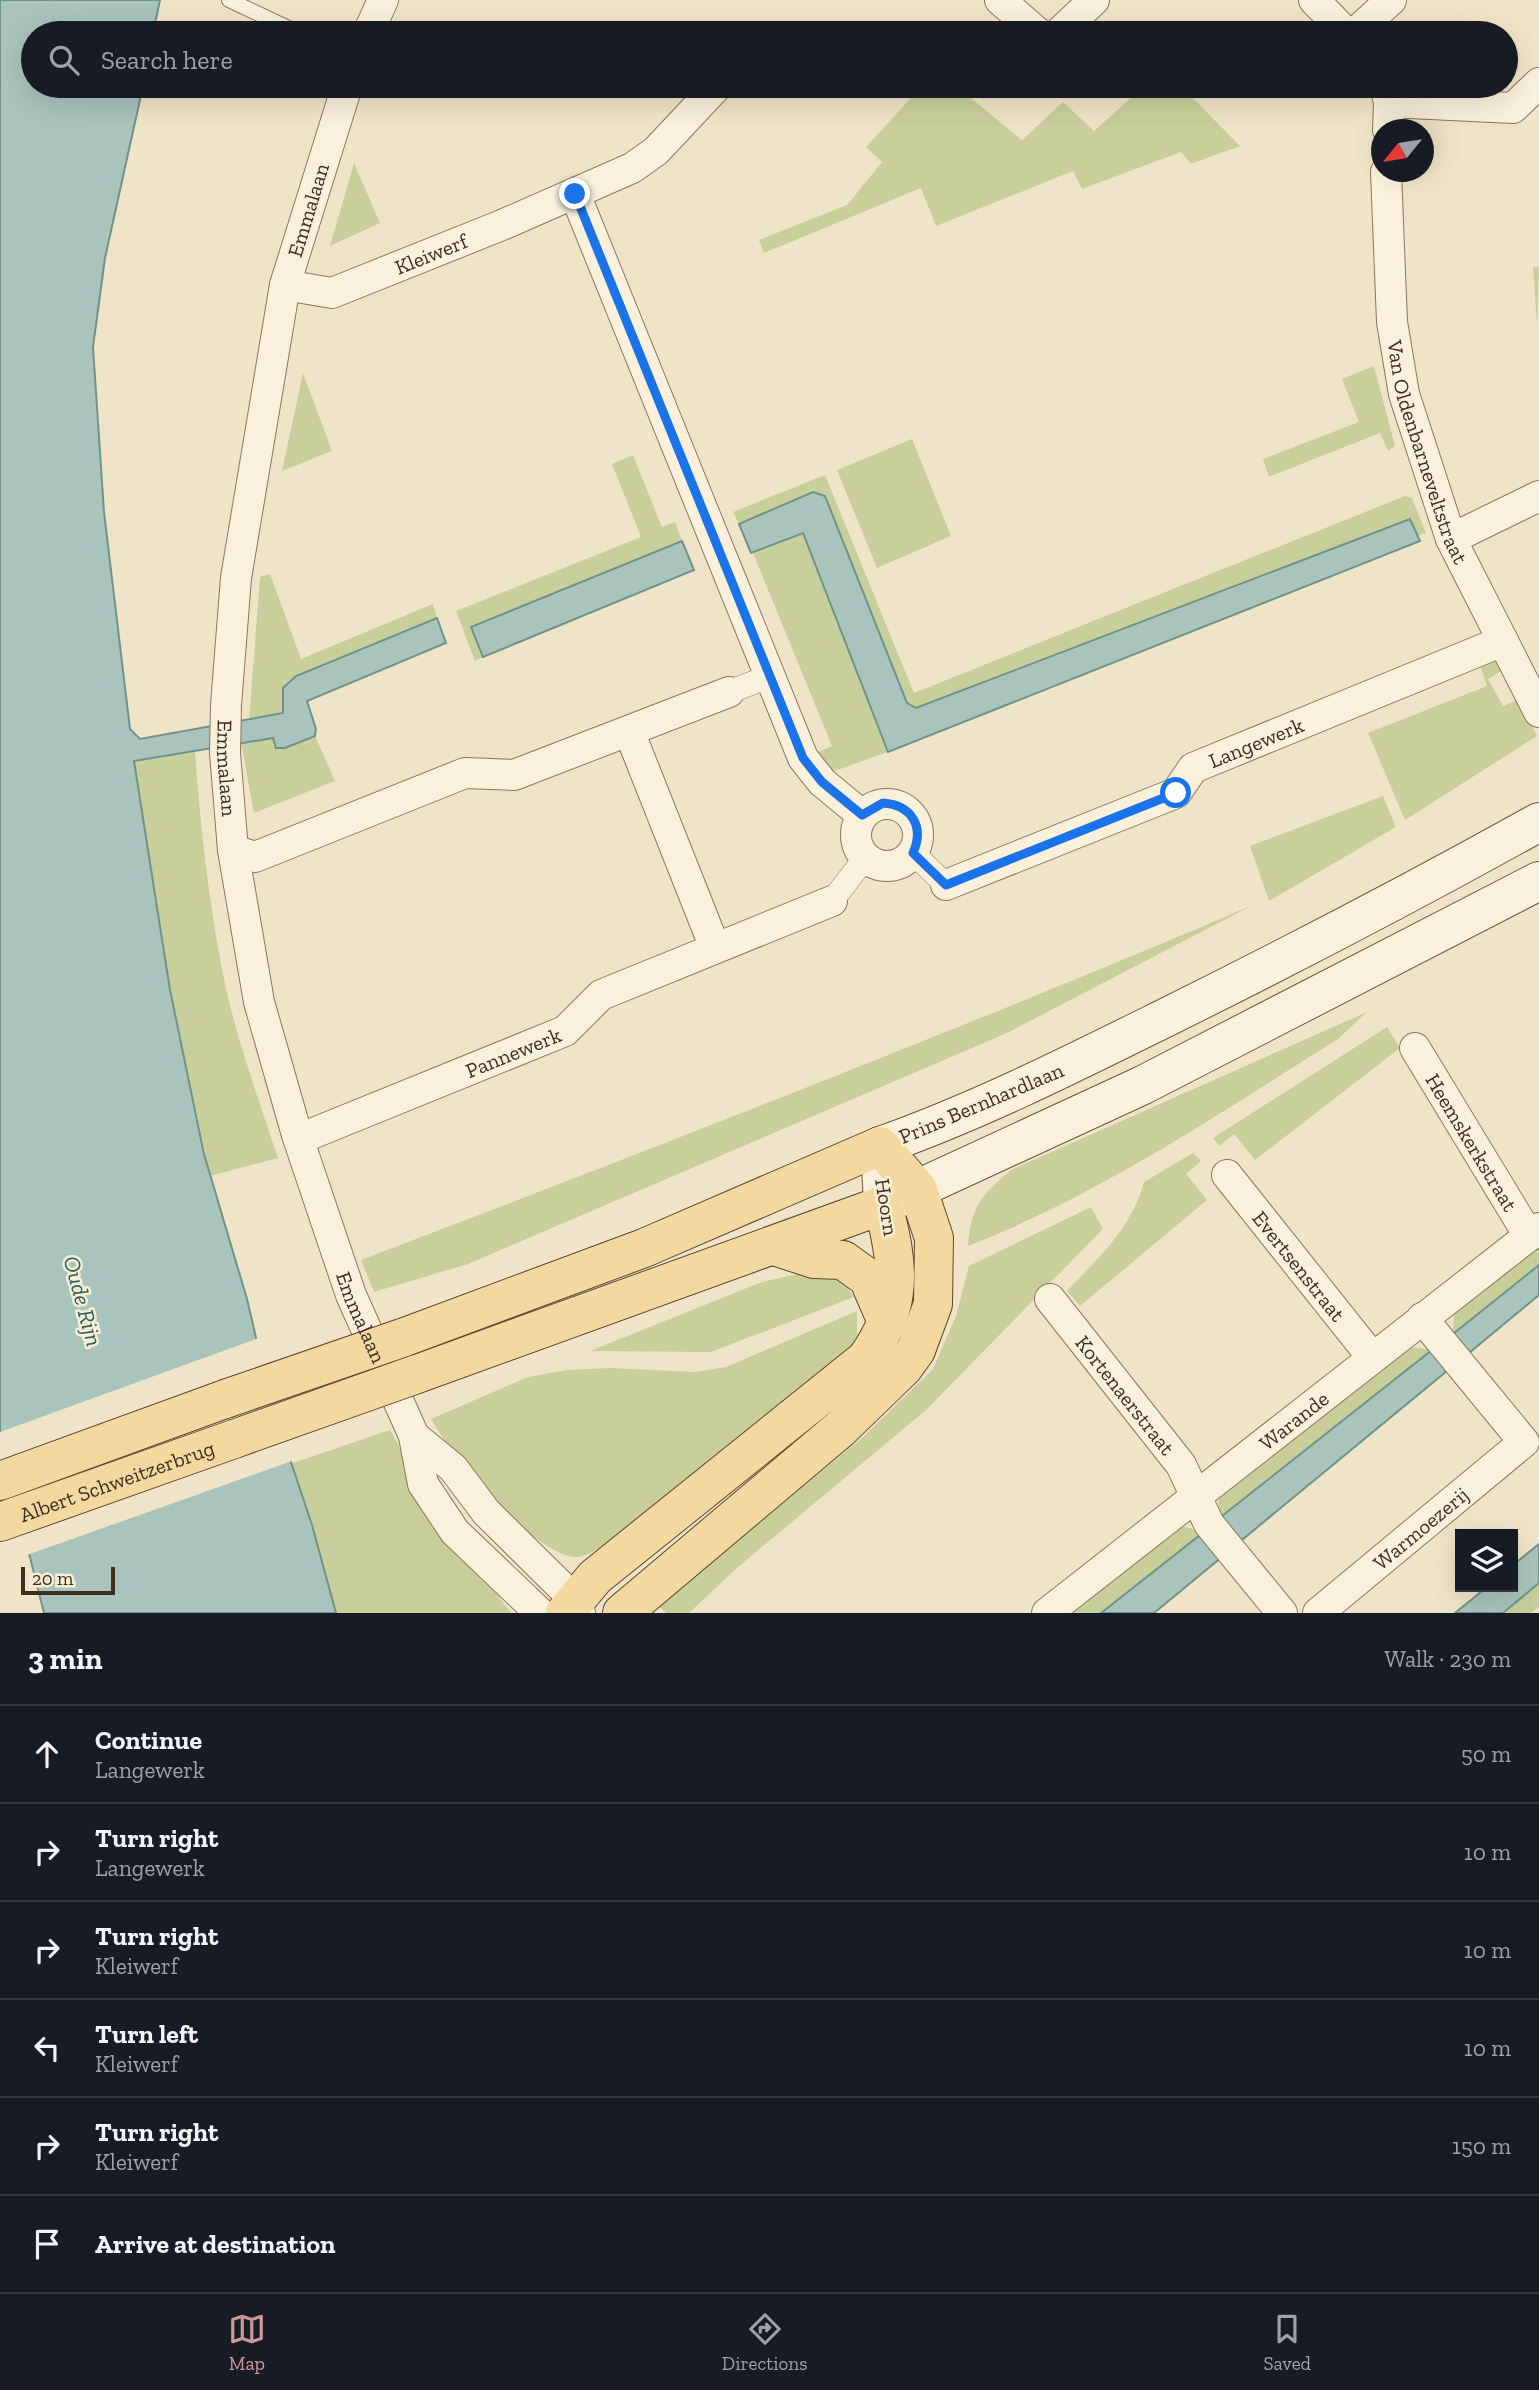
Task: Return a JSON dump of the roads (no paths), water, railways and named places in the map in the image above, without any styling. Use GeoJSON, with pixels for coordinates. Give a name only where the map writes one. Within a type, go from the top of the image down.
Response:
{"type":"FeatureCollection","features":[{"type":"Feature","properties":{"kind":"main road","name":"Prins Bernhardlaan"},"geometry":{"type":"LineString","coordinates":[[225,1399],[402,1338],[644,1248],[880,1146],[938,1126],[1078,1061],[1376,912],[1539,822]]}},
{"type":"Feature","properties":{"kind":"main road"},"geometry":{"type":"LineString","coordinates":[[774,1246],[918,1191],[1143,1085],[1539,881]]}},
{"type":"Feature","properties":{"kind":"main road","name":"Hoorn"},"geometry":{"type":"LineString","coordinates":[[622,1613],[822,1445],[883,1388],[910,1358],[925,1329],[935,1286],[934,1238],[918,1191],[880,1146]]}},
{"type":"Feature","properties":{"kind":"main road","name":"Hoorn"},"geometry":{"type":"LineString","coordinates":[[565,1610],[596,1577],[866,1359],[879,1341],[895,1298],[898,1271],[883,1205],[880,1146]]}},
{"type":"Feature","properties":{"kind":"main road"},"geometry":{"type":"LineString","coordinates":[[774,1246],[814,1259],[843,1259],[868,1278],[887,1322]]}},
{"type":"Feature","properties":{"kind":"main road","name":"Albert Schweitzerbrug"},"geometry":{"type":"LineString","coordinates":[[0,1522],[774,1246]]}},
{"type":"Feature","properties":{"kind":"main road","name":"Albert Schweitzerbrug"},"geometry":{"type":"LineString","coordinates":[[0,1481],[225,1399]]}},
{"type":"Feature","properties":{"kind":"street"},"geometry":{"type":"LineString","coordinates":[[373,21],[383,0]]}},
{"type":"Feature","properties":{"kind":"street"},"geometry":{"type":"LineString","coordinates":[[1000,0],[1024,21]]}},
{"type":"Feature","properties":{"kind":"street"},"geometry":{"type":"LineString","coordinates":[[1072,21],[1094,0]]}},
{"type":"Feature","properties":{"kind":"street"},"geometry":{"type":"LineString","coordinates":[[1314,0],[1334,21]]}},
{"type":"Feature","properties":{"kind":"street"},"geometry":{"type":"LineString","coordinates":[[1368,21],[1391,0]]}},
{"type":"Feature","properties":{"kind":"street"},"geometry":{"type":"LineString","coordinates":[[1387,106],[1513,108],[1539,83]]}},
{"type":"Feature","properties":{"kind":"street","name":"Emmalaan"},"geometry":{"type":"LineString","coordinates":[[343,98],[285,285],[236,578],[225,753],[233,850],[259,1002],[299,1139],[351,1295],[414,1436],[453,1468],[565,1610]]}},
{"type":"Feature","properties":{"kind":"street","name":"Kleiwerf"},"geometry":{"type":"LineString","coordinates":[[285,285],[332,293],[575,194],[632,168],[656,151],[706,98]]}},
{"type":"Feature","properties":{"kind":"street","name":"Van Oldenbarneveltstraat"},"geometry":{"type":"LineString","coordinates":[[1386,182],[1392,322],[1404,394],[1451,539],[1539,712]]}},
{"type":"Feature","properties":{"kind":"street"},"geometry":{"type":"LineString","coordinates":[[575,194],[803,758],[822,782],[862,815]]}},
{"type":"Feature","properties":{"kind":"street"},"geometry":{"type":"LineString","coordinates":[[1451,539],[1539,496]]}},
{"type":"Feature","properties":{"kind":"street","name":"Langewerk"},"geometry":{"type":"LineString","coordinates":[[913,853],[946,885],[1176,793],[1193,768],[1503,641]]}},
{"type":"Feature","properties":{"kind":"street"},"geometry":{"type":"LineString","coordinates":[[233,850],[255,857],[465,773],[514,775],[770,676]]}},
{"type":"Feature","properties":{"kind":"street"},"geometry":{"type":"LineString","coordinates":[[629,731],[715,948]]}},
{"type":"Feature","properties":{"kind":"street"},"geometry":{"type":"LineString","coordinates":[[883,803],[906,809],[919,830],[913,853],[903,862],[890,866],[876,865],[865,858],[855,837],[862,815],[883,803]]}},
{"type":"Feature","properties":{"kind":"street","name":"Pannewerk"},"geometry":{"type":"LineString","coordinates":[[299,1139],[565,1031],[601,995],[832,901],[865,858]]}},
{"type":"Feature","properties":{"kind":"street","name":"Heemskerkstraat"},"geometry":{"type":"LineString","coordinates":[[1415,1048],[1534,1232]]}},
{"type":"Feature","properties":{"kind":"street","name":"Evertsenstraat"},"geometry":{"type":"LineString","coordinates":[[1227,1175],[1373,1357]]}},
{"type":"Feature","properties":{"kind":"street","name":"Warande"},"geometry":{"type":"LineString","coordinates":[[1047,1613],[1373,1357],[1432,1329],[1534,1232]]}},
{"type":"Feature","properties":{"kind":"street","name":"Kortenaerstraat"},"geometry":{"type":"LineString","coordinates":[[1050,1299],[1181,1465],[1196,1495]]}},
{"type":"Feature","properties":{"kind":"street","name":"Warmoezerij"},"geometry":{"type":"LineString","coordinates":[[1318,1613],[1532,1451],[1432,1329]]}},
{"type":"Feature","properties":{"kind":"street"},"geometry":{"type":"LineString","coordinates":[[1196,1495],[1209,1524],[1282,1613]]}},
{"type":"Feature","properties":{"kind":"lane"},"geometry":{"type":"LineString","coordinates":[[229,0],[274,21]]}},
{"type":"Feature","properties":{"kind":"water","name":"Oude Rijn"},"geometry":{"type":"Polygon","coordinates":[[[0,0],[160,0],[156,21],[21,21],[21,98],[140,98],[105,258],[93,347],[104,512],[130,729],[140,739],[283,713],[283,688],[296,676],[437,618],[446,643],[307,701],[316,729],[315,736],[285,748],[276,748],[273,738],[134,761],[170,990],[204,1154],[247,1299],[271,1402],[312,1525],[336,1613],[44,1613],[0,1438],[0,0]]]}},
{"type":"Feature","properties":{"kind":"water"},"geometry":{"type":"Polygon","coordinates":[[[813,492],[825,496],[907,703],[916,708],[1410,519],[1420,541],[888,752],[803,533],[751,553],[739,524],[813,492]]]}},
{"type":"Feature","properties":{"kind":"water"},"geometry":{"type":"Polygon","coordinates":[[[682,541],[694,570],[483,657],[471,627],[682,541]]]}},
{"type":"Feature","properties":{"kind":"water"},"geometry":{"type":"Polygon","coordinates":[[[1539,1265],[1539,1295],[1469,1353],[1453,1334],[1539,1265]]]}},
{"type":"Feature","properties":{"kind":"water"},"geometry":{"type":"Polygon","coordinates":[[[1432,1350],[1448,1370],[1237,1544],[1217,1520],[1432,1350]]]}},
{"type":"Feature","properties":{"kind":"water"},"geometry":{"type":"Polygon","coordinates":[[[1204,1532],[1223,1556],[1154,1613],[1101,1613],[1204,1532]]]}},
{"type":"Feature","properties":{"kind":"water"},"geometry":{"type":"Polygon","coordinates":[[[1539,1544],[1539,1583],[1503,1613],[1455,1613],[1481,1592],[1518,1592],[1518,1561],[1539,1544]]]}}]}
